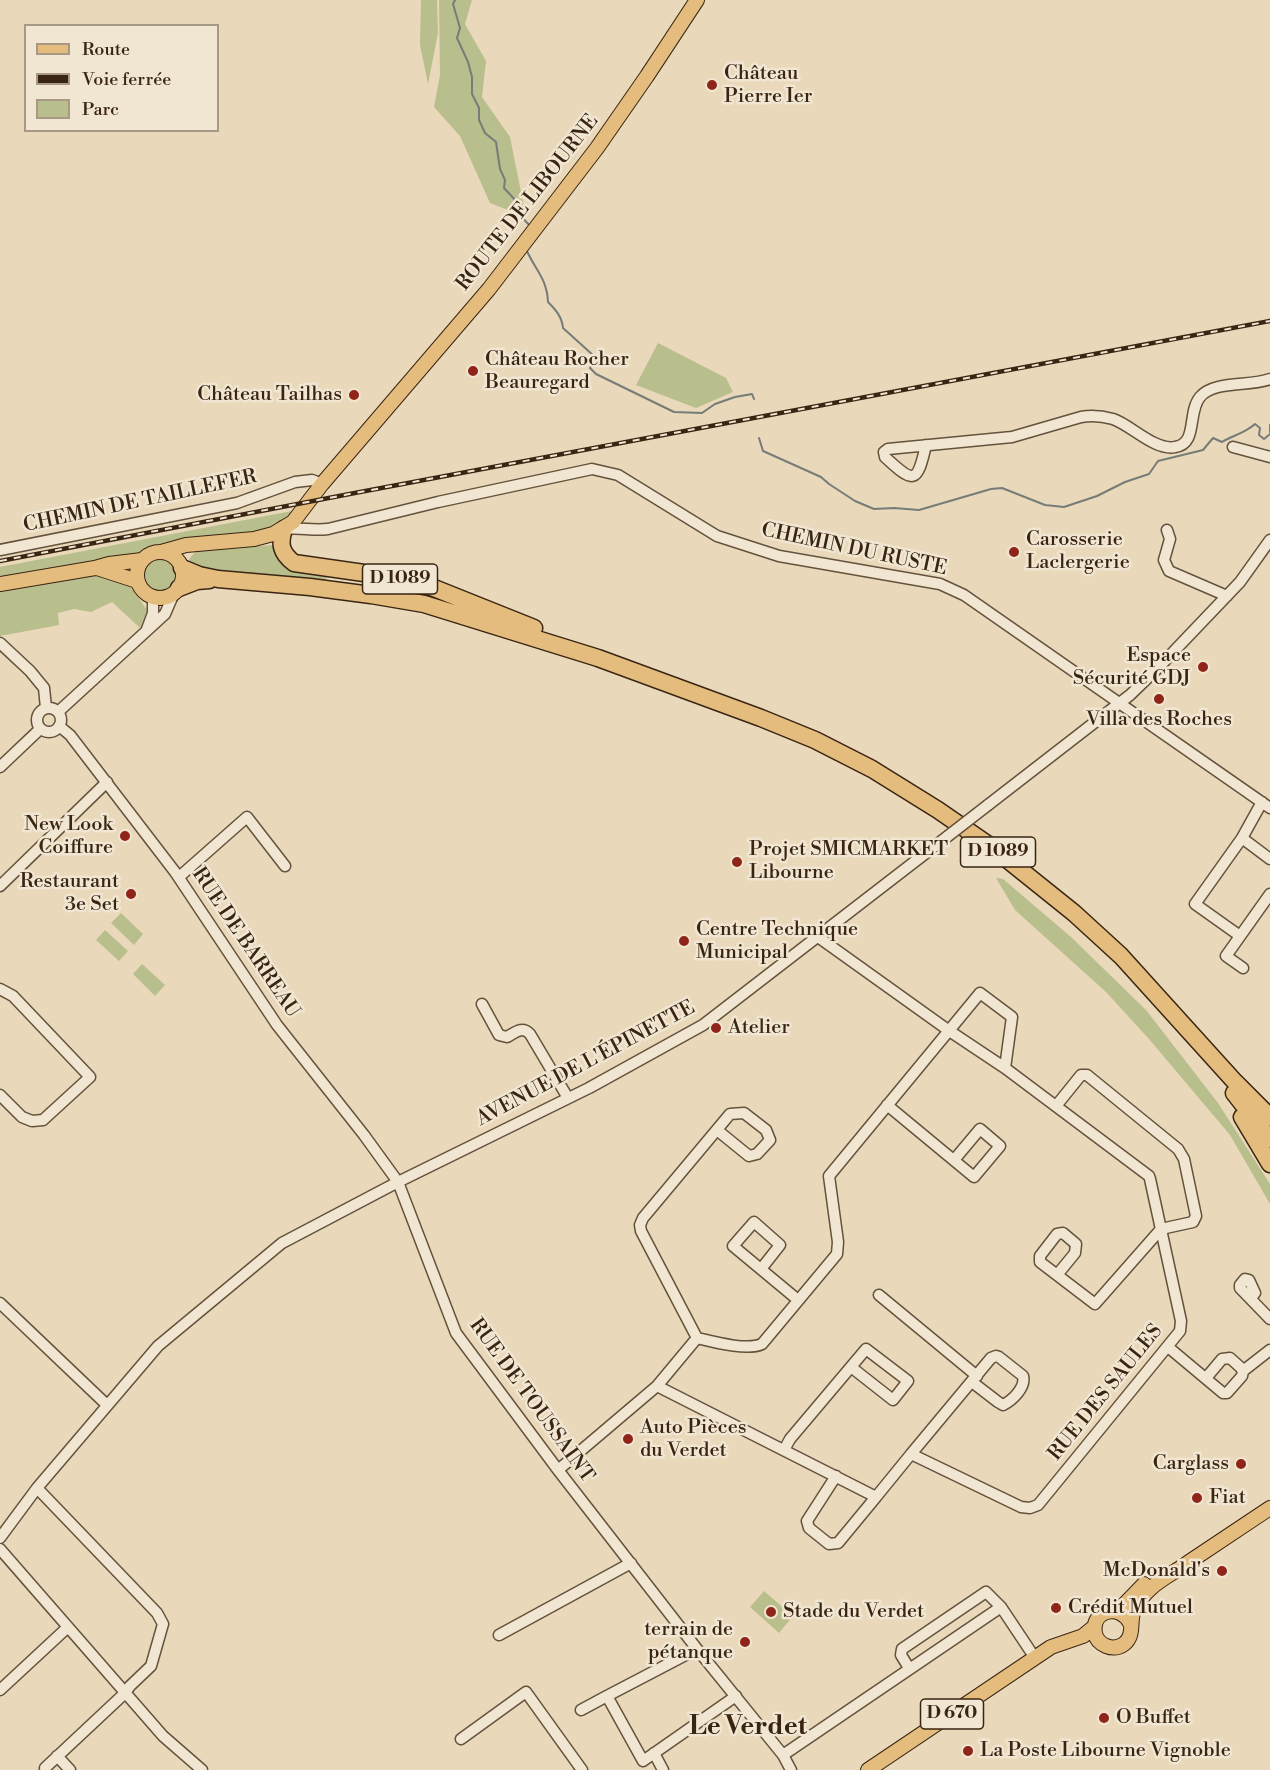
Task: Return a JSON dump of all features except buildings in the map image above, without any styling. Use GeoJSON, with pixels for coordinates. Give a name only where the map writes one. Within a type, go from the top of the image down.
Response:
{"type":"FeatureCollection","features":[{"type":"Feature","properties":{"kind":"highway","name":"D 1089"},"geometry":{"type":"LineString","coordinates":[[284,529],[281,544],[286,557],[294,563],[364,573],[429,586],[537,630],[598,658]]}},
{"type":"Feature","properties":{"kind":"highway","name":"D 1089"},"geometry":{"type":"LineString","coordinates":[[181,566],[200,575],[218,579],[310,587],[424,604],[598,658],[815,740],[872,770],[938,810],[1010,862],[1074,913],[1121,956],[1270,1139]]}},
{"type":"Feature","properties":{"kind":"highway","name":"D 1089"},"geometry":{"type":"LineString","coordinates":[[176,590],[197,581],[218,579]]}},
{"type":"Feature","properties":{"kind":"highway"},"geometry":{"type":"LineString","coordinates":[[1156,997],[1270,1117]]}},
{"type":"Feature","properties":{"kind":"highway"},"geometry":{"type":"LineString","coordinates":[[1219,1074],[1270,1164]]}},
{"type":"Feature","properties":{"kind":"main road","name":"ROUTE DE LIBOURNE"},"geometry":{"type":"LineString","coordinates":[[284,529],[293,522],[377,418],[489,289],[597,148],[697,0]]}},
{"type":"Feature","properties":{"kind":"main road"},"geometry":{"type":"LineString","coordinates":[[161,552],[175,557],[181,566],[183,575],[176,590],[168,597],[153,597],[141,588],[137,581],[138,566],[142,560],[154,552],[186,545],[254,539],[284,529]]}},
{"type":"Feature","properties":{"kind":"main road"},"geometry":{"type":"LineString","coordinates":[[181,566],[188,551],[196,545]]}},
{"type":"Feature","properties":{"kind":"main road"},"geometry":{"type":"LineString","coordinates":[[0,584],[142,560]]}},
{"type":"Feature","properties":{"kind":"main road"},"geometry":{"type":"LineString","coordinates":[[95,568],[137,581]]}},
{"type":"Feature","properties":{"kind":"main road"},"geometry":{"type":"LineString","coordinates":[[1118,1611],[1143,1585],[1270,1499]]}},
{"type":"Feature","properties":{"kind":"main road"},"geometry":{"type":"LineString","coordinates":[[1130,1623],[1134,1610],[1150,1588],[1270,1508]]}},
{"type":"Feature","properties":{"kind":"main road"},"geometry":{"type":"LineString","coordinates":[[1118,1611],[1128,1618],[1130,1623],[1131,1635],[1124,1644],[1109,1647],[1096,1637],[1095,1627],[1103,1613],[1118,1611]]}},
{"type":"Feature","properties":{"kind":"main road","name":"D 670"},"geometry":{"type":"LineString","coordinates":[[868,1770],[1050,1647],[1083,1636],[1095,1627]]}},
{"type":"Feature","properties":{"kind":"main road","name":"D 670"},"geometry":{"type":"LineString","coordinates":[[884,1770],[1063,1649],[1074,1645],[1100,1642]]}},
{"type":"Feature","properties":{"kind":"street"},"geometry":{"type":"LineString","coordinates":[[926,445],[1012,437],[1091,415],[1115,420],[1157,444],[1176,448],[1187,440],[1191,432],[1192,414],[1196,403],[1204,393],[1215,388],[1270,379]]}},
{"type":"Feature","properties":{"kind":"street"},"geometry":{"type":"LineString","coordinates":[[1233,447],[1270,457]]}},
{"type":"Feature","properties":{"kind":"street","name":"CHEMIN DU RUSTE"},"geometry":{"type":"LineString","coordinates":[[284,529],[298,528],[313,531],[328,529],[438,501],[592,470],[618,475],[717,536],[779,556],[949,587],[980,604],[1029,641],[1266,805]]}},
{"type":"Feature","properties":{"kind":"street","name":"CHEMIN DE TAILLEFER"},"geometry":{"type":"LineString","coordinates":[[0,550],[237,503],[296,482],[312,480],[322,484]]}},
{"type":"Feature","properties":{"kind":"street"},"geometry":{"type":"LineString","coordinates":[[1167,530],[1170,538],[1164,560],[1169,571],[1227,596]]}},
{"type":"Feature","properties":{"kind":"street","name":"AVENUE DE L'ÉPINETTE"},"geometry":{"type":"LineString","coordinates":[[0,1538],[37,1488],[158,1346],[282,1244],[398,1182],[568,1098],[703,1025],[1120,702],[1158,668],[1240,582],[1270,540]]}},
{"type":"Feature","properties":{"kind":"street"},"geometry":{"type":"LineString","coordinates":[[58,712],[165,614],[176,590]]}},
{"type":"Feature","properties":{"kind":"street"},"geometry":{"type":"LineString","coordinates":[[147,629],[153,613],[153,597]]}},
{"type":"Feature","properties":{"kind":"street"},"geometry":{"type":"LineString","coordinates":[[0,643],[30,671],[44,688],[46,708]]}},
{"type":"Feature","properties":{"kind":"street"},"geometry":{"type":"LineString","coordinates":[[46,708],[58,712],[61,719],[60,726],[50,732],[40,729],[37,722],[38,715],[46,708]]}},
{"type":"Feature","properties":{"kind":"street","name":"RUE DE BARREAU"},"geometry":{"type":"LineString","coordinates":[[60,726],[70,735],[179,877],[277,1025],[398,1182]]}},
{"type":"Feature","properties":{"kind":"street"},"geometry":{"type":"LineString","coordinates":[[0,767],[40,729]]}},
{"type":"Feature","properties":{"kind":"street"},"geometry":{"type":"LineString","coordinates":[[0,886],[107,782]]}},
{"type":"Feature","properties":{"kind":"street"},"geometry":{"type":"LineString","coordinates":[[1240,936],[1195,904],[1266,805]]}},
{"type":"Feature","properties":{"kind":"street"},"geometry":{"type":"LineString","coordinates":[[179,877],[247,817],[285,866]]}},
{"type":"Feature","properties":{"kind":"street"},"geometry":{"type":"LineString","coordinates":[[1242,838],[1270,859]]}},
{"type":"Feature","properties":{"kind":"street"},"geometry":{"type":"LineString","coordinates":[[1243,968],[1226,956],[1270,894]]}},
{"type":"Feature","properties":{"kind":"street","name":"RUE DES SAULES"},"geometry":{"type":"LineString","coordinates":[[818,937],[1005,1068],[1149,1176],[1181,1321],[1180,1331],[1168,1347],[1038,1504],[1030,1508],[1021,1507],[912,1454]]}},
{"type":"Feature","properties":{"kind":"street"},"geometry":{"type":"LineString","coordinates":[[0,989],[13,996],[90,1077],[43,1120],[32,1121],[22,1118],[0,1095]]}},
{"type":"Feature","properties":{"kind":"street"},"geometry":{"type":"LineString","coordinates":[[717,1130],[749,1156],[757,1154],[770,1140],[766,1130],[744,1113],[730,1114],[643,1218],[640,1225],[641,1232],[698,1338],[755,1347],[762,1344],[837,1254],[838,1242],[830,1176],[980,993],[1012,1017],[1005,1068]]}},
{"type":"Feature","properties":{"kind":"street"},"geometry":{"type":"LineString","coordinates":[[482,1004],[499,1035],[507,1037],[520,1030],[525,1030],[530,1034],[568,1098]]}},
{"type":"Feature","properties":{"kind":"street"},"geometry":{"type":"LineString","coordinates":[[1056,1106],[1081,1075],[1087,1075],[1178,1149],[1184,1159],[1196,1216],[1193,1222],[1161,1229],[1095,1304],[1057,1275]]}},
{"type":"Feature","properties":{"kind":"street"},"geometry":{"type":"LineString","coordinates":[[887,1105],[974,1177],[1000,1146],[980,1130],[954,1160]]}},
{"type":"Feature","properties":{"kind":"street","name":"RUE DE TOUSSAINT"},"geometry":{"type":"LineString","coordinates":[[398,1182],[456,1333],[558,1470],[697,1649],[783,1755],[791,1770]]}},
{"type":"Feature","properties":{"kind":"street"},"geometry":{"type":"LineString","coordinates":[[761,1269],[780,1245],[754,1222],[733,1246],[798,1300]]}},
{"type":"Feature","properties":{"kind":"street"},"geometry":{"type":"LineString","coordinates":[[836,1476],[807,1521],[809,1528],[829,1544],[838,1543],[975,1379],[991,1358],[999,1357],[1023,1376],[1024,1384],[1010,1402],[1003,1405],[975,1379],[879,1295]]}},
{"type":"Feature","properties":{"kind":"street"},"geometry":{"type":"LineString","coordinates":[[1251,1298],[1270,1319]]}},
{"type":"Feature","properties":{"kind":"street"},"geometry":{"type":"LineString","coordinates":[[0,1303],[107,1405]]}},
{"type":"Feature","properties":{"kind":"street"},"geometry":{"type":"LineString","coordinates":[[558,1470],[657,1386],[698,1338]]}},
{"type":"Feature","properties":{"kind":"street"},"geometry":{"type":"LineString","coordinates":[[1168,1347],[1223,1393],[1227,1393],[1242,1376],[1243,1371],[1270,1350]]}},
{"type":"Feature","properties":{"kind":"street"},"geometry":{"type":"LineString","coordinates":[[784,1450],[790,1438],[866,1349],[908,1381],[893,1400],[851,1367]]}},
{"type":"Feature","properties":{"kind":"street"},"geometry":{"type":"LineString","coordinates":[[1206,1378],[1222,1359],[1230,1358],[1243,1371]]}},
{"type":"Feature","properties":{"kind":"street"},"geometry":{"type":"LineString","coordinates":[[657,1386],[876,1497]]}},
{"type":"Feature","properties":{"kind":"street"},"geometry":{"type":"LineString","coordinates":[[37,1488],[157,1613],[163,1624],[151,1666],[45,1768]]}},
{"type":"Feature","properties":{"kind":"street"},"geometry":{"type":"LineString","coordinates":[[0,1549],[124,1694],[163,1736],[202,1770]]}},
{"type":"Feature","properties":{"kind":"street"},"geometry":{"type":"LineString","coordinates":[[499,1635],[631,1563]]}},
{"type":"Feature","properties":{"kind":"street"},"geometry":{"type":"LineString","coordinates":[[909,1668],[901,1655],[902,1649],[986,1592],[1001,1606],[1035,1658]]}},
{"type":"Feature","properties":{"kind":"street"},"geometry":{"type":"LineString","coordinates":[[783,1755],[1001,1606]]}},
{"type":"Feature","properties":{"kind":"street"},"geometry":{"type":"LineString","coordinates":[[0,1690],[68,1627]]}},
{"type":"Feature","properties":{"kind":"street"},"geometry":{"type":"LineString","coordinates":[[581,1710],[697,1649]]}},
{"type":"Feature","properties":{"kind":"street"},"geometry":{"type":"LineString","coordinates":[[461,1739],[526,1692],[582,1770]]}},
{"type":"Feature","properties":{"kind":"street"},"geometry":{"type":"LineString","coordinates":[[607,1696],[645,1765],[654,1753],[736,1696]]}},
{"type":"Feature","properties":{"kind":"street"},"geometry":{"type":"LineString","coordinates":[[654,1753],[663,1770]]}},
{"type":"Feature","properties":{"kind":"street"},"geometry":{"type":"LineString","coordinates":[[57,1756],[70,1770]]}},
{"type":"Feature","properties":{"kind":"green space"},"geometry":{"type":"Polygon","coordinates":[[[421,0],[437,0],[438,33],[428,84],[420,45],[421,0]]]}},
{"type":"Feature","properties":{"kind":"green space"},"geometry":{"type":"Polygon","coordinates":[[[439,0],[472,0],[465,24],[486,61],[482,97],[510,137],[524,207],[508,210],[490,203],[460,136],[434,107],[440,75],[439,0]]]}},
{"type":"Feature","properties":{"kind":"green space"},"geometry":{"type":"Polygon","coordinates":[[[658,343],[726,378],[733,392],[696,408],[636,385],[658,343]]]}},
{"type":"Feature","properties":{"kind":"green space"},"geometry":{"type":"Polygon","coordinates":[[[297,510],[290,519],[253,536],[152,548],[140,555],[0,580],[0,567],[297,510]]]}},
{"type":"Feature","properties":{"kind":"green space"},"geometry":{"type":"Polygon","coordinates":[[[275,545],[327,573],[326,582],[219,570],[192,570],[189,564],[191,557],[198,550],[275,545]]]}},
{"type":"Feature","properties":{"kind":"green space"},"geometry":{"type":"Polygon","coordinates":[[[160,558],[173,563],[178,576],[173,589],[160,594],[147,589],[142,576],[147,563],[160,558]]]}},
{"type":"Feature","properties":{"kind":"green space"},"geometry":{"type":"Polygon","coordinates":[[[91,575],[116,578],[131,587],[147,610],[140,628],[112,602],[91,612],[74,609],[58,613],[59,625],[0,636],[0,590],[91,575]]]}},
{"type":"Feature","properties":{"kind":"green space"},"geometry":{"type":"Polygon","coordinates":[[[996,878],[1003,879],[1071,937],[1146,1010],[1218,1103],[1270,1184],[1270,1204],[1230,1135],[1106,992],[1015,910],[996,878]]]}},
{"type":"Feature","properties":{"kind":"green space"},"geometry":{"type":"Polygon","coordinates":[[[121,913],[143,934],[134,945],[111,923],[121,913]]]}},
{"type":"Feature","properties":{"kind":"green space"},"geometry":{"type":"Polygon","coordinates":[[[105,930],[128,951],[119,961],[96,940],[105,930]]]}},
{"type":"Feature","properties":{"kind":"green space"},"geometry":{"type":"Polygon","coordinates":[[[142,964],[165,985],[155,996],[133,974],[142,964]]]}},
{"type":"Feature","properties":{"kind":"green space","name":"Stade du Verdet"},"geometry":{"type":"Polygon","coordinates":[[[764,1591],[793,1616],[779,1633],[750,1607],[764,1591]]]}},
{"type":"Feature","properties":{"kind":"waterway"},"geometry":{"type":"LineString","coordinates":[[455,0],[453,4],[460,28],[457,38],[468,62],[472,77],[472,94],[479,108],[479,120],[485,133],[496,142],[500,169],[505,180],[504,188],[518,203],[520,215],[530,226]]}},
{"type":"Feature","properties":{"kind":"waterway"},"geometry":{"type":"LineString","coordinates":[[526,249],[543,280],[548,302],[558,314],[563,328],[594,356],[595,360],[590,368],[596,374],[674,412],[702,413],[715,404],[735,397],[752,394],[754,399]]}},
{"type":"Feature","properties":{"kind":"waterway"},"geometry":{"type":"LineString","coordinates":[[759,438],[763,451],[821,477],[855,501],[874,509],[919,510],[991,489],[1002,488],[1045,505],[1064,507],[1149,474],[1158,461],[1203,450],[1213,438],[1222,442],[1255,424],[1260,428],[1259,435],[1264,439],[1270,434]]}},
{"type":"Feature","properties":{"kind":"waterway"},"geometry":{"type":"LineString","coordinates":[[1270,425],[1270,432]]}},
{"type":"Feature","properties":{"kind":"railway"},"geometry":{"type":"LineString","coordinates":[[0,561],[1270,321]]}},
{"type":"Feature","properties":{"kind":"place","name":"Château Pierre Ier"},"geometry":{"type":"Point","coordinates":[712,85]}},
{"type":"Feature","properties":{"kind":"place","name":"Château Rocher Beauregard"},"geometry":{"type":"Point","coordinates":[473,371]}},
{"type":"Feature","properties":{"kind":"place","name":"Château Tailhas"},"geometry":{"type":"Point","coordinates":[354,395]}},
{"type":"Feature","properties":{"kind":"place","name":"Carosserie Laclergerie"},"geometry":{"type":"Point","coordinates":[1014,552]}},
{"type":"Feature","properties":{"kind":"place","name":"Espace Sécurité GDJ"},"geometry":{"type":"Point","coordinates":[1203,667]}},
{"type":"Feature","properties":{"kind":"place","name":"Villa des Roches"},"geometry":{"type":"Point","coordinates":[1159,699]}},
{"type":"Feature","properties":{"kind":"place","name":"New Look Coiffure"},"geometry":{"type":"Point","coordinates":[125,836]}},
{"type":"Feature","properties":{"kind":"place","name":"Projet SMICMARKET Libourne"},"geometry":{"type":"Point","coordinates":[737,862]}},
{"type":"Feature","properties":{"kind":"place","name":"Restaurant 3e Set"},"geometry":{"type":"Point","coordinates":[131,894]}},
{"type":"Feature","properties":{"kind":"place","name":"Centre Technique Municipal"},"geometry":{"type":"Point","coordinates":[684,941]}},
{"type":"Feature","properties":{"kind":"place","name":"Atelier"},"geometry":{"type":"Point","coordinates":[716,1028]}},
{"type":"Feature","properties":{"kind":"place","name":"Auto Pièces du Verdet"},"geometry":{"type":"Point","coordinates":[628,1439]}},
{"type":"Feature","properties":{"kind":"place","name":"Carglass"},"geometry":{"type":"Point","coordinates":[1241,1464]}},
{"type":"Feature","properties":{"kind":"place","name":"Fiat"},"geometry":{"type":"Point","coordinates":[1197,1498]}},
{"type":"Feature","properties":{"kind":"place","name":"McDonald's"},"geometry":{"type":"Point","coordinates":[1222,1571]}},
{"type":"Feature","properties":{"kind":"place","name":"Crédit Mutuel"},"geometry":{"type":"Point","coordinates":[1056,1608]}},
{"type":"Feature","properties":{"kind":"place","name":"Stade du Verdet"},"geometry":{"type":"Point","coordinates":[771,1612]}},
{"type":"Feature","properties":{"kind":"place","name":"terrain de pétanque"},"geometry":{"type":"Point","coordinates":[745,1642]}},
{"type":"Feature","properties":{"kind":"place","name":"O Buffet"},"geometry":{"type":"Point","coordinates":[1104,1718]}},
{"type":"Feature","properties":{"kind":"place","name":"La Poste Libourne Vignoble"},"geometry":{"type":"Point","coordinates":[968,1751]}},
{"type":"Feature","properties":{"kind":"district","name":"Le Verdet"},"geometry":{"type":"Point","coordinates":[748,1728]}}]}
